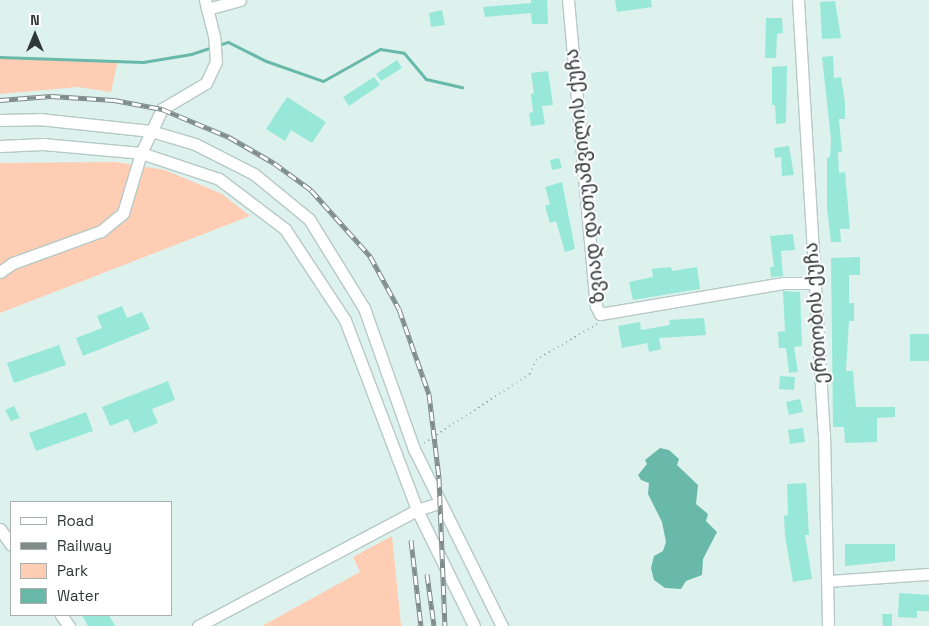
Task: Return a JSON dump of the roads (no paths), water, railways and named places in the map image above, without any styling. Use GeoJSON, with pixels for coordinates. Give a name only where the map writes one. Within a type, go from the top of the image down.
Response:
{"type":"FeatureCollection","features":[{"type":"Feature","properties":{"kind":"street"},"geometry":{"type":"LineString","coordinates":[[0,272],[13,263],[101,231],[123,213],[141,153],[162,109],[206,82],[216,62],[217,54],[214,36],[206,4],[240,0]]}},
{"type":"Feature","properties":{"kind":"street","name":"ზვიად დათუაშვილის ქუჩა"},"geometry":{"type":"LineString","coordinates":[[568,0],[596,306],[600,314],[782,283],[815,283]]}},
{"type":"Feature","properties":{"kind":"street","name":"ერთობის ქუჩა"},"geometry":{"type":"LineString","coordinates":[[798,0],[815,283],[828,580],[828,626]]}},
{"type":"Feature","properties":{"kind":"street"},"geometry":{"type":"LineString","coordinates":[[0,120],[40,119],[151,131],[195,144],[254,174],[309,219],[364,308],[414,449],[439,503],[502,626]]}},
{"type":"Feature","properties":{"kind":"street"},"geometry":{"type":"LineString","coordinates":[[0,146],[43,144],[141,153],[219,180],[285,229],[345,320],[417,510],[474,626]]}},
{"type":"Feature","properties":{"kind":"street"},"geometry":{"type":"LineString","coordinates":[[198,626],[417,510],[439,503]]}},
{"type":"Feature","properties":{"kind":"street"},"geometry":{"type":"LineString","coordinates":[[0,529],[10,544]]}},
{"type":"Feature","properties":{"kind":"street"},"geometry":{"type":"LineString","coordinates":[[828,580],[929,574]]}},
{"type":"Feature","properties":{"kind":"water"},"geometry":{"type":"Polygon","coordinates":[[[660,448],[669,450],[679,459],[677,465],[698,485],[696,504],[708,514],[706,521],[717,532],[703,559],[702,575],[686,581],[681,589],[665,588],[654,580],[651,568],[654,556],[663,551],[666,542],[662,522],[648,494],[649,483],[641,480],[638,475],[647,464],[645,460],[660,448]]]}},
{"type":"Feature","properties":{"kind":"waterway"},"geometry":{"type":"LineString","coordinates":[[0,57],[143,62],[191,54],[228,42],[266,61],[323,81],[380,49],[404,53],[426,79],[462,87]]}},
{"type":"Feature","properties":{"kind":"railway"},"geometry":{"type":"LineString","coordinates":[[0,100],[51,96],[114,100],[162,109],[229,137],[274,163],[311,190],[370,256],[399,309],[429,394],[439,478],[445,626]]}},
{"type":"Feature","properties":{"kind":"railway"},"geometry":{"type":"LineString","coordinates":[[411,540],[421,626]]}},
{"type":"Feature","properties":{"kind":"railway"},"geometry":{"type":"LineString","coordinates":[[427,574],[434,626]]}}]}
